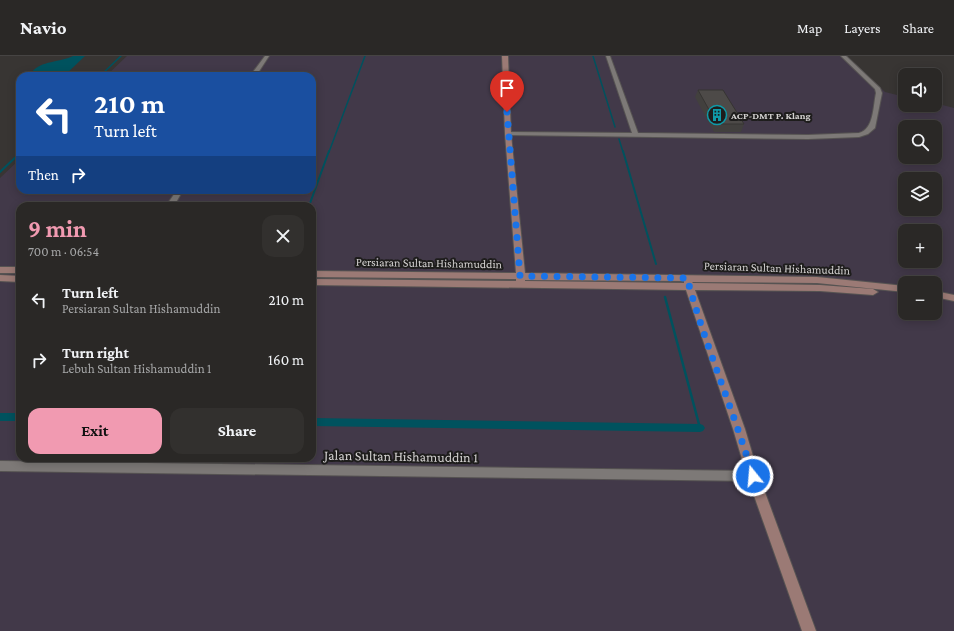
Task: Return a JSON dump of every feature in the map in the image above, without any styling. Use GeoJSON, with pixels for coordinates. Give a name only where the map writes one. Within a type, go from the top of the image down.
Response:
{"type":"FeatureCollection","features":[{"type":"Feature","properties":{"kind":"street"},"geometry":{"type":"LineString","coordinates":[[256,72],[267,56]]}},
{"type":"Feature","properties":{"kind":"street"},"geometry":{"type":"LineString","coordinates":[[506,56],[508,134],[521,280]]}},
{"type":"Feature","properties":{"kind":"street"},"geometry":{"type":"LineString","coordinates":[[608,56],[636,135]]}},
{"type":"Feature","properties":{"kind":"street"},"geometry":{"type":"LineString","coordinates":[[508,134],[808,137],[859,136],[872,128],[879,93],[877,88],[843,56]]}},
{"type":"Feature","properties":{"kind":"street"},"geometry":{"type":"LineString","coordinates":[[0,270],[16,270]]}},
{"type":"Feature","properties":{"kind":"street","name":"Persiaran Sultan Hishamuddin"},"geometry":{"type":"LineString","coordinates":[[316,274],[521,280],[818,284],[856,283],[898,288]]}},
{"type":"Feature","properties":{"kind":"street"},"geometry":{"type":"LineString","coordinates":[[0,278],[16,279]]}},
{"type":"Feature","properties":{"kind":"street","name":"Persiaran Sultan Hishamuddin"},"geometry":{"type":"LineString","coordinates":[[316,282],[521,280]]}},
{"type":"Feature","properties":{"kind":"street"},"geometry":{"type":"LineString","coordinates":[[688,282],[739,429],[753,476],[809,631]]}},
{"type":"Feature","properties":{"kind":"street","name":"Persiaran Sultan Hishamuddin"},"geometry":{"type":"LineString","coordinates":[[818,284],[898,295]]}},
{"type":"Feature","properties":{"kind":"street"},"geometry":{"type":"LineString","coordinates":[[942,295],[954,298]]}},
{"type":"Feature","properties":{"kind":"street"},"geometry":{"type":"LineString","coordinates":[[942,302],[954,305]]}},
{"type":"Feature","properties":{"kind":"street","name":"Jalan Sultan Hishamuddin 1"},"geometry":{"type":"LineString","coordinates":[[0,466],[753,476]]}},
{"type":"Feature","properties":{"kind":"shaded area"},"geometry":{"type":"Polygon","coordinates":[[[127,56],[847,56],[885,92],[898,95],[898,112],[942,112],[942,105],[954,108],[954,631],[0,631],[0,178],[16,163],[16,194],[316,194],[316,72],[110,72],[127,56]]]}},
{"type":"Feature","properties":{"kind":"water"},"geometry":{"type":"Polygon","coordinates":[[[73,56],[85,56],[68,72],[32,72],[36,68],[45,64],[73,56]]]}},
{"type":"Feature","properties":{"kind":"building"},"geometry":{"type":"Polygon","coordinates":[[[698,90],[723,90],[744,124],[717,124],[698,90]]]}},
{"type":"Feature","properties":{"kind":"waterway"},"geometry":{"type":"LineString","coordinates":[[104,72],[121,56]]}},
{"type":"Feature","properties":{"kind":"waterway"},"geometry":{"type":"LineString","coordinates":[[329,152],[365,56]]}},
{"type":"Feature","properties":{"kind":"waterway"},"geometry":{"type":"LineString","coordinates":[[593,56],[615,127]]}},
{"type":"Feature","properties":{"kind":"waterway"},"geometry":{"type":"LineString","coordinates":[[619,139],[623,152]]}},
{"type":"Feature","properties":{"kind":"waterway"},"geometry":{"type":"LineString","coordinates":[[316,187],[329,151]]}},
{"type":"Feature","properties":{"kind":"waterway"},"geometry":{"type":"LineString","coordinates":[[623,151],[656,264]]}},
{"type":"Feature","properties":{"kind":"waterway"},"geometry":{"type":"LineString","coordinates":[[0,172],[16,157]]}},
{"type":"Feature","properties":{"kind":"waterway"},"geometry":{"type":"LineString","coordinates":[[310,202],[313,194]]}},
{"type":"Feature","properties":{"kind":"waterway"},"geometry":{"type":"LineString","coordinates":[[665,297],[700,428]]}},
{"type":"Feature","properties":{"kind":"waterway"},"geometry":{"type":"LineString","coordinates":[[0,417],[16,417]]}},
{"type":"Feature","properties":{"kind":"waterway"},"geometry":{"type":"LineString","coordinates":[[316,422],[700,428]]}},
{"type":"Feature","properties":{"kind":"place","name":"ACP-DMT P. Klang"},"geometry":{"type":"Point","coordinates":[717,115]}},
{"type":"Feature","properties":{"kind":"route"},"geometry":{"type":"LineString","coordinates":[[507,112],[520,276],[687,278],[697,312],[739,429],[753,476]]}}]}
